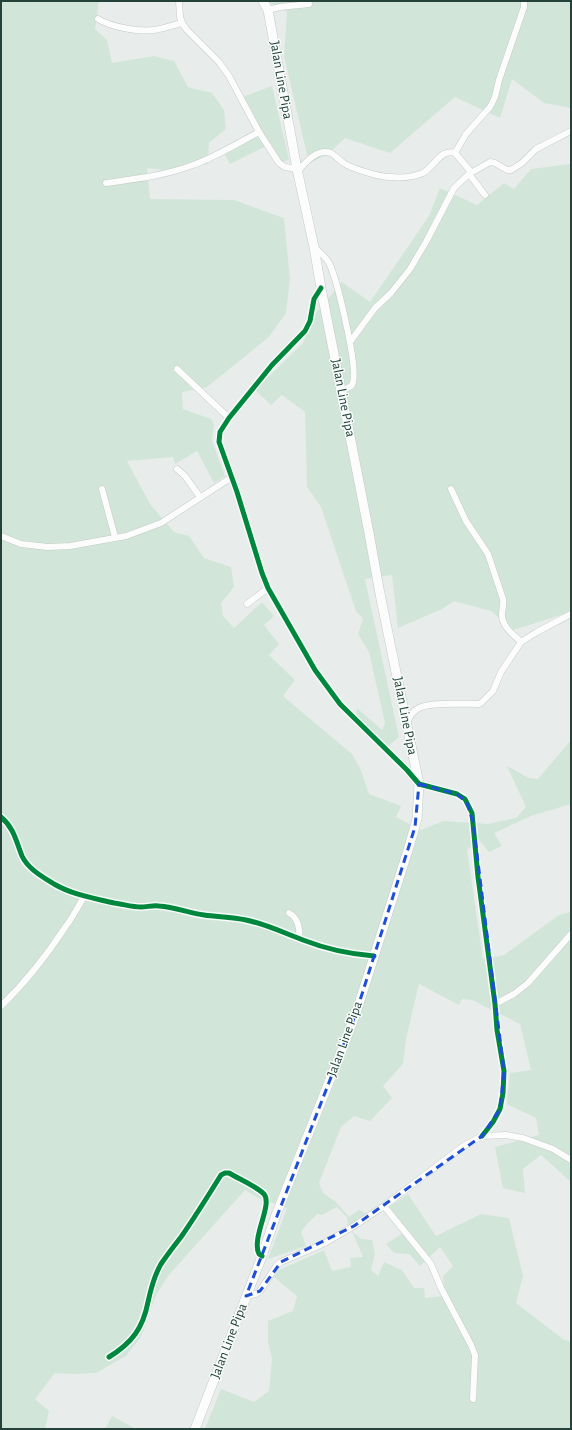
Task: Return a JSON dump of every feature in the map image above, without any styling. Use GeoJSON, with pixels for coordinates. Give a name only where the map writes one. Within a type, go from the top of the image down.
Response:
{"type":"FeatureCollection","features":[{"type":"Feature","properties":{"kind":"main road","name":"Jalan Line Pipa"},"geometry":{"type":"LineString","coordinates":[[195,1429],[262,1256],[276,1215],[344,1047],[415,827],[418,811],[419,784],[380,594],[370,533],[268,10],[263,1]]}},
{"type":"Feature","properties":{"kind":"street"},"geometry":{"type":"LineString","coordinates":[[179,1],[182,23],[224,70],[259,132],[279,163],[285,167],[298,170],[313,156],[322,152],[332,154],[349,166],[381,176],[406,177],[425,172],[445,153],[452,152],[455,153],[470,173],[484,195]]}},
{"type":"Feature","properties":{"kind":"street"},"geometry":{"type":"LineString","coordinates":[[455,153],[472,126],[490,107],[495,97],[499,80],[524,7],[524,1]]}},
{"type":"Feature","properties":{"kind":"street"},"geometry":{"type":"LineString","coordinates":[[268,10],[280,7],[309,4]]}},
{"type":"Feature","properties":{"kind":"street"},"geometry":{"type":"LineString","coordinates":[[98,19],[113,26],[145,30],[158,29],[182,23]]}},
{"type":"Feature","properties":{"kind":"street"},"geometry":{"type":"LineString","coordinates":[[106,183],[146,177],[190,166],[259,132]]}},
{"type":"Feature","properties":{"kind":"street"},"geometry":{"type":"LineString","coordinates":[[350,342],[375,308],[391,293],[403,278],[426,242],[454,188],[470,173],[490,162],[495,163],[507,170],[511,170],[522,163],[536,149],[571,132]]}},
{"type":"Feature","properties":{"kind":"street"},"geometry":{"type":"LineString","coordinates":[[314,247],[328,261],[330,266],[350,342],[353,358],[353,380],[350,387],[341,390]]}},
{"type":"Feature","properties":{"kind":"street"},"geometry":{"type":"LineString","coordinates":[[246,1296],[256,1294],[260,1291],[277,1265],[281,1262],[336,1237],[384,1206],[462,1147],[482,1136],[500,1109],[503,1093],[504,1071],[496,1024],[495,1004],[478,877],[472,813],[465,799],[457,794],[419,784],[407,770],[333,697],[315,670],[268,588],[219,442],[220,432],[230,418],[272,365],[305,331],[310,321],[314,299],[321,288]]}},
{"type":"Feature","properties":{"kind":"street"},"geometry":{"type":"LineString","coordinates":[[177,369],[230,418]]}},
{"type":"Feature","properties":{"kind":"street"},"geometry":{"type":"LineString","coordinates":[[177,469],[185,476],[200,497]]}},
{"type":"Feature","properties":{"kind":"street"},"geometry":{"type":"LineString","coordinates":[[1,536],[21,544],[48,547],[70,546],[126,536],[161,523],[232,477]]}},
{"type":"Feature","properties":{"kind":"street"},"geometry":{"type":"LineString","coordinates":[[102,489],[115,537]]}},
{"type":"Feature","properties":{"kind":"street"},"geometry":{"type":"LineString","coordinates":[[451,489],[466,521],[488,554],[503,598],[504,604],[502,615],[504,625],[521,642]]}},
{"type":"Feature","properties":{"kind":"street"},"geometry":{"type":"LineString","coordinates":[[247,604],[268,588]]}},
{"type":"Feature","properties":{"kind":"street"},"geometry":{"type":"LineString","coordinates":[[407,724],[411,714],[422,706],[433,704],[481,703],[493,691],[501,672],[521,642],[571,614]]}},
{"type":"Feature","properties":{"kind":"street"},"geometry":{"type":"LineString","coordinates":[[1,817],[12,829],[22,857],[36,872],[55,884],[84,897],[142,907],[160,906],[177,908],[202,915],[236,918],[267,925],[299,939],[332,950],[354,955],[374,956]]}},
{"type":"Feature","properties":{"kind":"street"},"geometry":{"type":"LineString","coordinates":[[1,1006],[39,965],[67,926],[84,897]]}},
{"type":"Feature","properties":{"kind":"street"},"geometry":{"type":"LineString","coordinates":[[289,913],[294,916],[296,920],[299,929],[299,939]]}},
{"type":"Feature","properties":{"kind":"street"},"geometry":{"type":"LineString","coordinates":[[495,1004],[514,994],[528,983],[571,934]]}},
{"type":"Feature","properties":{"kind":"street"},"geometry":{"type":"LineString","coordinates":[[482,1136],[506,1135],[523,1138],[553,1149],[571,1160]]}},
{"type":"Feature","properties":{"kind":"street"},"geometry":{"type":"LineString","coordinates":[[109,1357],[122,1350],[132,1340],[140,1325],[155,1275],[161,1263],[181,1237],[221,1175],[224,1173],[229,1173],[254,1187],[264,1194],[266,1198],[256,1247],[259,1254],[262,1256]]}},
{"type":"Feature","properties":{"kind":"street"},"geometry":{"type":"LineString","coordinates":[[384,1206],[431,1264],[441,1288],[471,1345],[475,1355],[473,1399]]}},
{"type":"Feature","properties":{"kind":"highlighted area"},"geometry":{"type":"Polygon","coordinates":[[[419,784],[457,794],[467,803],[473,822],[504,1071],[500,1109],[482,1136],[354,1226],[281,1262],[260,1291],[246,1296],[356,1013],[415,827],[419,784]]]}},
{"type":"Feature","properties":{"kind":"green space"},"geometry":{"type":"Polygon","coordinates":[[[1,1],[99,1],[95,29],[107,40],[112,63],[154,56],[174,61],[188,87],[212,93],[224,110],[226,129],[209,143],[208,164],[173,171],[147,168],[150,199],[234,200],[284,218],[290,279],[286,313],[269,337],[207,387],[182,392],[183,409],[211,419],[214,424],[212,441],[225,476],[214,483],[197,451],[175,464],[173,457],[127,461],[150,504],[174,532],[189,536],[204,558],[231,567],[234,587],[221,603],[223,616],[234,628],[262,602],[274,616],[264,625],[279,644],[269,655],[295,680],[283,696],[352,754],[361,770],[369,794],[401,806],[396,817],[420,830],[444,821],[488,824],[516,818],[526,807],[507,766],[529,778],[538,779],[571,740],[571,804],[531,816],[494,833],[502,846],[489,852],[478,839],[467,850],[483,959],[504,955],[559,915],[571,912],[571,1182],[541,1155],[523,1169],[525,1193],[503,1188],[495,1147],[539,1135],[536,1118],[507,1104],[510,1073],[531,1070],[520,1024],[472,1000],[462,999],[459,1005],[419,984],[406,1039],[403,1064],[383,1086],[392,1098],[370,1121],[354,1116],[341,1127],[319,1183],[323,1193],[336,1202],[349,1217],[359,1210],[366,1213],[348,1226],[347,1217],[337,1207],[322,1215],[317,1214],[301,1232],[306,1246],[268,1259],[287,1208],[258,1198],[245,1190],[168,1276],[156,1295],[141,1337],[126,1356],[96,1373],[55,1373],[35,1399],[49,1411],[45,1429],[1,1429],[1,1]]]}},
{"type":"Feature","properties":{"kind":"green space"},"geometry":{"type":"Polygon","coordinates":[[[267,1],[571,1],[571,108],[544,103],[512,79],[500,118],[455,97],[390,153],[345,138],[327,155],[309,163],[284,56],[287,12],[267,1]]]}},
{"type":"Feature","properties":{"kind":"green space"},"geometry":{"type":"Polygon","coordinates":[[[272,86],[289,160],[278,163],[266,146],[230,164],[222,149],[255,130],[243,97],[272,86]]]}},
{"type":"Feature","properties":{"kind":"green space"},"geometry":{"type":"Polygon","coordinates":[[[571,164],[571,615],[561,615],[513,630],[491,611],[454,601],[442,609],[398,628],[392,575],[365,579],[399,737],[387,747],[356,715],[357,708],[382,730],[385,723],[369,652],[358,634],[363,619],[356,611],[321,507],[307,487],[305,412],[282,395],[271,405],[255,390],[303,343],[314,315],[342,282],[370,302],[429,216],[440,188],[477,205],[504,183],[514,189],[531,169],[571,164]]]}},
{"type":"Feature","properties":{"kind":"green space"},"geometry":{"type":"Polygon","coordinates":[[[408,1194],[436,1236],[481,1214],[509,1218],[523,1276],[516,1303],[563,1339],[571,1342],[571,1429],[205,1429],[221,1389],[254,1402],[269,1391],[272,1358],[268,1342],[268,1321],[293,1311],[297,1296],[274,1277],[279,1270],[324,1250],[332,1271],[351,1267],[350,1258],[363,1257],[352,1231],[361,1239],[372,1240],[375,1254],[371,1270],[378,1276],[384,1262],[402,1270],[414,1288],[424,1288],[425,1298],[444,1296],[443,1276],[453,1266],[440,1247],[420,1266],[409,1254],[394,1253],[386,1244],[403,1233],[386,1209],[408,1194]]]}},
{"type":"Feature","properties":{"kind":"green space"},"geometry":{"type":"Polygon","coordinates":[[[112,1416],[136,1429],[105,1429],[112,1416]]]}},
{"type":"Feature","properties":{"kind":"cycle path"},"geometry":{"type":"LineString","coordinates":[[321,288],[314,299],[310,321],[305,331],[272,365],[229,418],[220,432],[219,442],[268,588],[315,670],[340,704],[407,770],[419,784],[457,794],[465,799],[472,813],[478,877],[495,1004],[497,1030],[504,1071],[503,1093],[500,1109],[493,1122],[482,1136]]}},
{"type":"Feature","properties":{"kind":"cycle path"},"geometry":{"type":"LineString","coordinates":[[1,817],[12,830],[22,856],[28,865],[54,884],[76,894],[131,906],[165,907],[209,916],[246,920],[268,926],[329,948],[374,956]]}},
{"type":"Feature","properties":{"kind":"cycle path"},"geometry":{"type":"LineString","coordinates":[[109,1357],[124,1346],[140,1327],[146,1311],[156,1273],[221,1175],[225,1173],[229,1173],[257,1188],[264,1194],[266,1206],[259,1231],[257,1247],[259,1254],[262,1256]]}}]}
